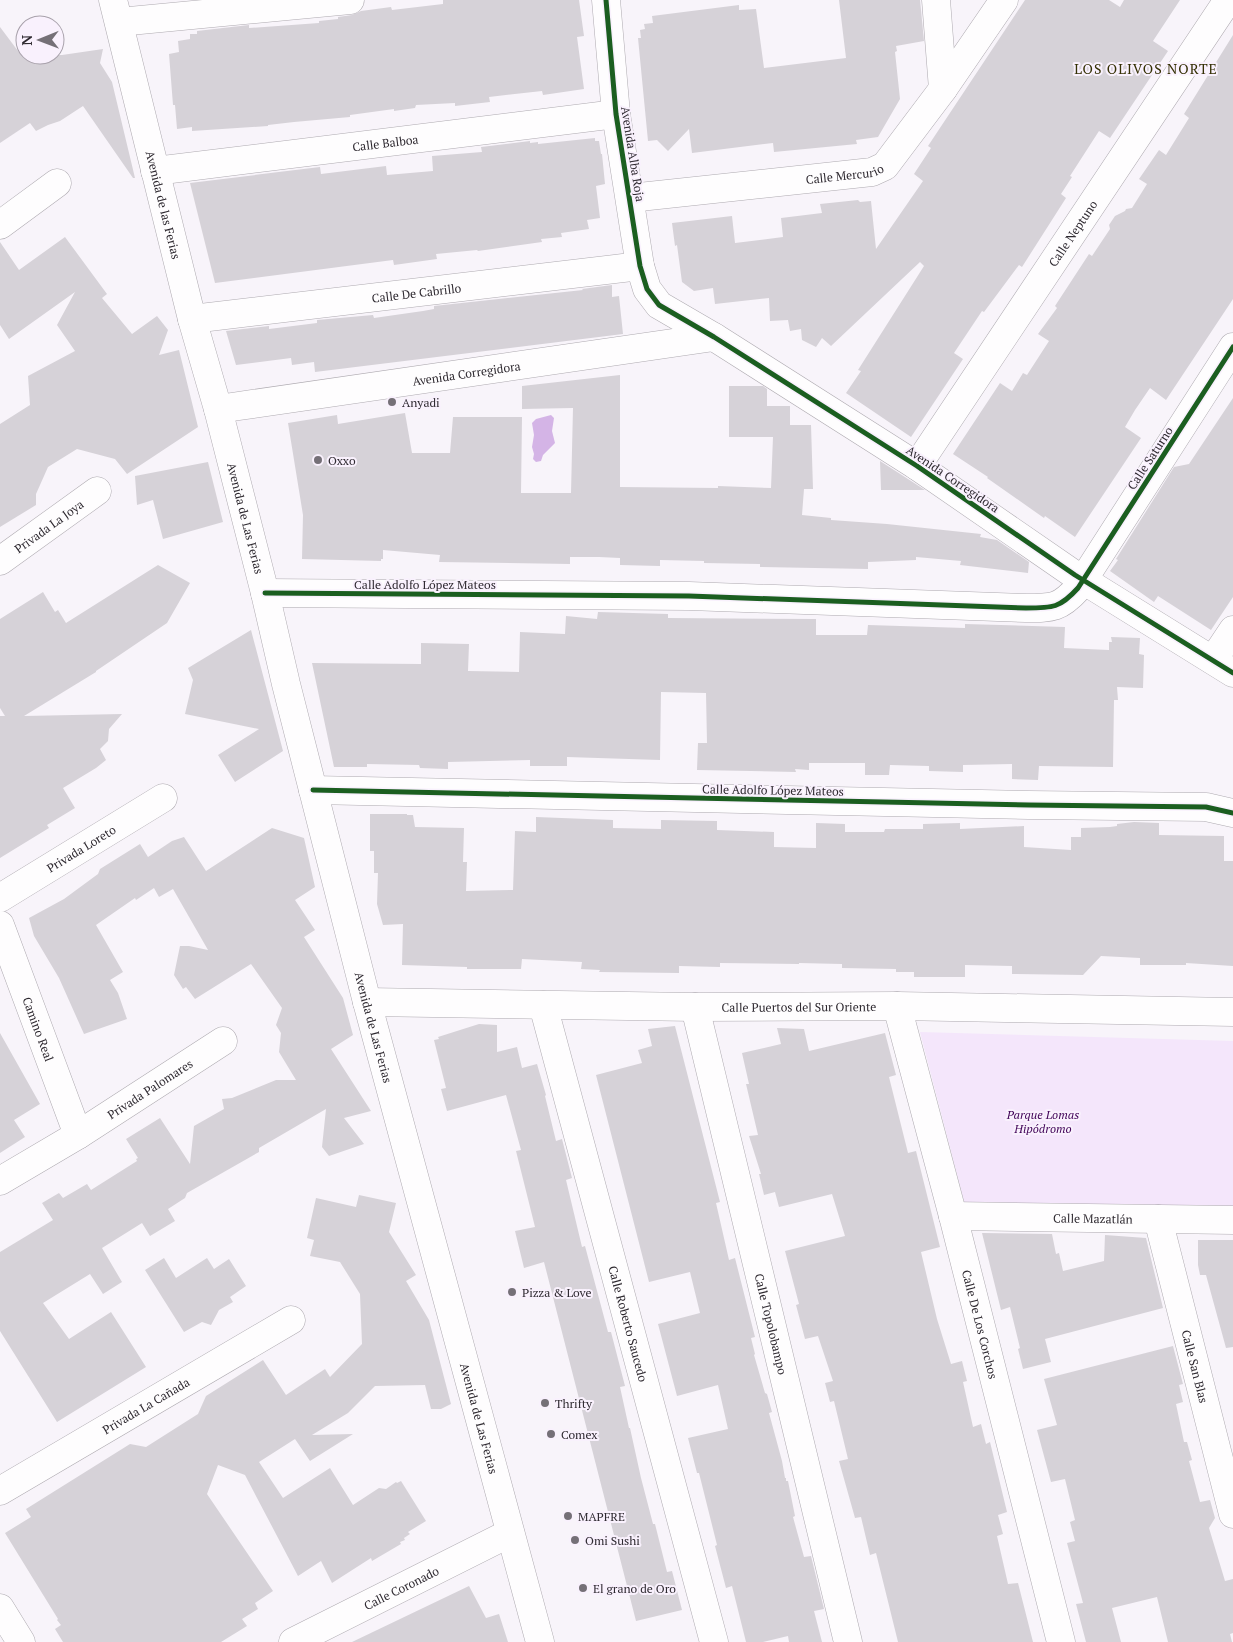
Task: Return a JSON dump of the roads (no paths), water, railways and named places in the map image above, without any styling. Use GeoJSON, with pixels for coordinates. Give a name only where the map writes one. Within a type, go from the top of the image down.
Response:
{"type":"FeatureCollection","features":[{"type":"Feature","properties":{"kind":"street"},"geometry":{"type":"LineString","coordinates":[[116,11],[350,0]]}},
{"type":"Feature","properties":{"kind":"street","name":"Avenida Alba Roja"},"geometry":{"type":"LineString","coordinates":[[606,0],[616,114],[640,266],[647,289],[659,305]]}},
{"type":"Feature","properties":{"kind":"street"},"geometry":{"type":"LineString","coordinates":[[936,0],[943,89]]}},
{"type":"Feature","properties":{"kind":"street","name":"Calle Mercurio"},"geometry":{"type":"LineString","coordinates":[[630,198],[872,172],[885,166],[943,89],[1004,0]]}},
{"type":"Feature","properties":{"kind":"street","name":"Calle Neptuno"},"geometry":{"type":"LineString","coordinates":[[916,466],[1228,0]]}},
{"type":"Feature","properties":{"kind":"street","name":"Avenida de las Ferias"},"geometry":{"type":"LineString","coordinates":[[116,11],[192,319],[218,409]]}},
{"type":"Feature","properties":{"kind":"street","name":"Calle Balboa"},"geometry":{"type":"LineString","coordinates":[[155,172],[616,114]]}},
{"type":"Feature","properties":{"kind":"street"},"geometry":{"type":"LineString","coordinates":[[0,225],[57,183]]}},
{"type":"Feature","properties":{"kind":"street","name":"Calle De Cabrillo"},"geometry":{"type":"LineString","coordinates":[[192,319],[640,266]]}},
{"type":"Feature","properties":{"kind":"street","name":"Avenida Corregidora"},"geometry":{"type":"LineString","coordinates":[[659,305],[714,337],[916,466],[1083,580],[1223,667]]}},
{"type":"Feature","properties":{"kind":"street","name":"Avenida Corregidora"},"geometry":{"type":"LineString","coordinates":[[218,409],[714,337]]}},
{"type":"Feature","properties":{"kind":"street","name":"Calle Saturno"},"geometry":{"type":"LineString","coordinates":[[1083,580],[1233,348]]}},
{"type":"Feature","properties":{"kind":"street","name":"Avenida de Las Ferias"},"geometry":{"type":"LineString","coordinates":[[218,409],[367,1002],[510,1533],[544,1641]]}},
{"type":"Feature","properties":{"kind":"street","name":"Privada La Joya"},"geometry":{"type":"LineString","coordinates":[[0,562],[97,491]]}},
{"type":"Feature","properties":{"kind":"street","name":"Calle Adolfo López Mateos"},"geometry":{"type":"LineString","coordinates":[[265,593],[689,596],[1042,608],[1057,606],[1068,600],[1083,580]]}},
{"type":"Feature","properties":{"kind":"street"},"geometry":{"type":"LineString","coordinates":[[1223,667],[1233,630]]}},
{"type":"Feature","properties":{"kind":"street","name":"Calle Adolfo López Mateos"},"geometry":{"type":"LineString","coordinates":[[313,790],[1019,805],[1206,807],[1233,813]]}},
{"type":"Feature","properties":{"kind":"street","name":"Privada Loreto"},"geometry":{"type":"LineString","coordinates":[[0,898],[163,798]]}},
{"type":"Feature","properties":{"kind":"street","name":"Camino Real"},"geometry":{"type":"LineString","coordinates":[[0,925],[78,1135]]}},
{"type":"Feature","properties":{"kind":"street","name":"Calle Puertos del Sur Oriente"},"geometry":{"type":"LineString","coordinates":[[367,1002],[695,1007],[897,1006],[1233,1012]]}},
{"type":"Feature","properties":{"kind":"street","name":"Calle Roberto Saucedo"},"geometry":{"type":"LineString","coordinates":[[543,1005],[714,1642]]}},
{"type":"Feature","properties":{"kind":"street","name":"Calle De Los Corchos"},"geometry":{"type":"LineString","coordinates":[[897,1006],[953,1216],[1061,1642]]}},
{"type":"Feature","properties":{"kind":"street","name":"Calle Topolobampo"},"geometry":{"type":"LineString","coordinates":[[695,1007],[848,1642]]}},
{"type":"Feature","properties":{"kind":"street","name":"Privada Palomares"},"geometry":{"type":"LineString","coordinates":[[0,1181],[78,1135],[222,1040]]}},
{"type":"Feature","properties":{"kind":"street","name":"Calle Mazatlán"},"geometry":{"type":"LineString","coordinates":[[953,1216],[1233,1220]]}},
{"type":"Feature","properties":{"kind":"street","name":"Calle San Blas"},"geometry":{"type":"LineString","coordinates":[[1158,1219],[1233,1514]]}},
{"type":"Feature","properties":{"kind":"street","name":"Privada La Cañada"},"geometry":{"type":"LineString","coordinates":[[0,1491],[290,1320]]}},
{"type":"Feature","properties":{"kind":"street","name":"Calle Coronado"},"geometry":{"type":"LineString","coordinates":[[293,1642],[510,1533]]}},
{"type":"Feature","properties":{"kind":"street"},"geometry":{"type":"LineString","coordinates":[[0,1608],[21,1642]]}},
{"type":"Feature","properties":{"kind":"place","name":"Anyadi"},"geometry":{"type":"Point","coordinates":[392,402]}},
{"type":"Feature","properties":{"kind":"place","name":"Oxxo"},"geometry":{"type":"Point","coordinates":[318,460]}},
{"type":"Feature","properties":{"kind":"place","name":"Pizza & Love"},"geometry":{"type":"Point","coordinates":[512,1292]}},
{"type":"Feature","properties":{"kind":"place","name":"Thrifty"},"geometry":{"type":"Point","coordinates":[545,1403]}},
{"type":"Feature","properties":{"kind":"place","name":"Comex"},"geometry":{"type":"Point","coordinates":[551,1434]}},
{"type":"Feature","properties":{"kind":"place","name":"MAPFRE"},"geometry":{"type":"Point","coordinates":[568,1516]}},
{"type":"Feature","properties":{"kind":"place","name":"Omi Sushi"},"geometry":{"type":"Point","coordinates":[575,1540]}},
{"type":"Feature","properties":{"kind":"place","name":"El grano de Oro"},"geometry":{"type":"Point","coordinates":[583,1588]}},
{"type":"Feature","properties":{"kind":"district","name":"LOS OLIVOS NORTE"},"geometry":{"type":"Point","coordinates":[1146,68]}},
{"type":"Feature","properties":{"kind":"park label","name":"Parque Lomas Hipódromo"},"geometry":{"type":"Point","coordinates":[1043,1121]}}]}
